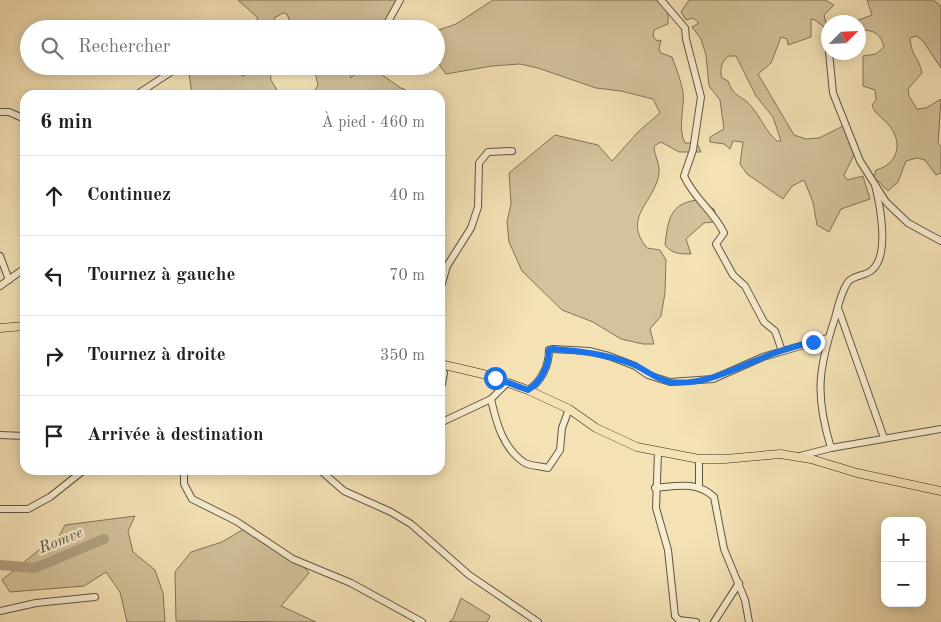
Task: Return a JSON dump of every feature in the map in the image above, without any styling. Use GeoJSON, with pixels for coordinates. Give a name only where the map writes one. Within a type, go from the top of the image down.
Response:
{"type":"FeatureCollection","features":[{"type":"Feature","properties":{"kind":"main road"},"geometry":{"type":"LineString","coordinates":[[0,328],[20,326]]}},
{"type":"Feature","properties":{"kind":"main road"},"geometry":{"type":"LineString","coordinates":[[445,364],[483,374],[528,390],[569,409],[582,420],[624,443],[658,452],[699,459],[725,459],[780,454],[794,458],[811,459],[856,473],[941,491]]}},
{"type":"Feature","properties":{"kind":"street"},"geometry":{"type":"LineString","coordinates":[[389,20],[400,0]]}},
{"type":"Feature","properties":{"kind":"street"},"geometry":{"type":"LineString","coordinates":[[661,0],[685,28],[686,39],[701,97],[693,150],[684,176],[691,192],[712,213],[720,225],[724,233],[716,244],[722,257],[733,275],[745,286],[764,322],[775,331],[782,351]]}},
{"type":"Feature","properties":{"kind":"street"},"geometry":{"type":"LineString","coordinates":[[830,60],[833,93],[860,161],[886,202],[908,223],[941,241]]}},
{"type":"Feature","properties":{"kind":"street"},"geometry":{"type":"LineString","coordinates":[[144,90],[166,75]]}},
{"type":"Feature","properties":{"kind":"street"},"geometry":{"type":"LineString","coordinates":[[0,112],[9,112],[20,117]]}},
{"type":"Feature","properties":{"kind":"street"},"geometry":{"type":"LineString","coordinates":[[445,273],[447,266],[470,228],[478,207],[479,163],[488,152],[512,151]]}},
{"type":"Feature","properties":{"kind":"street"},"geometry":{"type":"LineString","coordinates":[[830,448],[822,417],[819,391],[823,356],[849,280],[872,270],[879,260],[882,211],[876,185]]}},
{"type":"Feature","properties":{"kind":"street"},"geometry":{"type":"LineString","coordinates":[[0,256],[9,280]]}},
{"type":"Feature","properties":{"kind":"street"},"geometry":{"type":"LineString","coordinates":[[0,286],[20,272]]}},
{"type":"Feature","properties":{"kind":"street"},"geometry":{"type":"LineString","coordinates":[[838,308],[884,438]]}},
{"type":"Feature","properties":{"kind":"street"},"geometry":{"type":"LineString","coordinates":[[528,390],[535,385],[542,375],[549,358],[549,350],[553,349],[589,351],[609,356],[670,382],[714,379],[782,351],[828,338]]}},
{"type":"Feature","properties":{"kind":"street"},"geometry":{"type":"LineString","coordinates":[[445,421],[491,398],[507,383]]}},
{"type":"Feature","properties":{"kind":"street"},"geometry":{"type":"LineString","coordinates":[[491,398],[495,419],[504,439],[515,454],[526,464],[548,468],[560,450],[562,428],[569,409]]}},
{"type":"Feature","properties":{"kind":"street"},"geometry":{"type":"LineString","coordinates":[[794,458],[830,448],[941,429]]}},
{"type":"Feature","properties":{"kind":"street"},"geometry":{"type":"LineString","coordinates":[[0,435],[20,436]]}},
{"type":"Feature","properties":{"kind":"street"},"geometry":{"type":"LineString","coordinates":[[658,452],[655,488],[656,508],[668,550],[675,616],[679,620],[696,622]]}},
{"type":"Feature","properties":{"kind":"street"},"geometry":{"type":"LineString","coordinates":[[699,459],[699,487]]}},
{"type":"Feature","properties":{"kind":"street"},"geometry":{"type":"LineString","coordinates":[[0,510],[28,509],[50,497],[78,475]]}},
{"type":"Feature","properties":{"kind":"street"},"geometry":{"type":"LineString","coordinates":[[184,475],[184,484],[192,498],[236,521],[293,558],[351,584],[422,622]]}},
{"type":"Feature","properties":{"kind":"street"},"geometry":{"type":"LineString","coordinates":[[329,475],[344,491],[391,512],[411,524],[469,575],[538,622]]}},
{"type":"Feature","properties":{"kind":"street"},"geometry":{"type":"LineString","coordinates":[[655,488],[692,485],[699,487],[714,497],[724,550],[747,606],[749,622]]}},
{"type":"Feature","properties":{"kind":"street"},"geometry":{"type":"LineString","coordinates":[[714,622],[739,583]]}},
{"type":"Feature","properties":{"kind":"street"},"geometry":{"type":"LineString","coordinates":[[0,611],[36,603],[95,596]]}},
{"type":"Feature","properties":{"kind":"shaded area"},"geometry":{"type":"Polygon","coordinates":[[[238,0],[399,0],[399,6],[387,20],[289,20],[287,14],[283,13],[274,18],[275,20],[256,20],[258,18],[238,0]]]}},
{"type":"Feature","properties":{"kind":"shaded area"},"geometry":{"type":"Polygon","coordinates":[[[493,0],[658,0],[668,8],[668,24],[654,30],[653,36],[657,41],[661,40],[659,49],[661,53],[672,57],[680,79],[683,92],[681,125],[685,143],[697,143],[701,152],[679,152],[661,142],[654,146],[659,166],[657,183],[642,209],[637,227],[640,237],[647,248],[660,250],[666,260],[665,293],[661,316],[650,329],[654,344],[643,344],[621,339],[593,322],[562,310],[522,271],[509,242],[507,222],[511,204],[509,173],[555,135],[598,145],[612,161],[639,131],[660,113],[653,99],[621,91],[596,88],[538,68],[520,64],[492,66],[446,74],[445,28],[456,24],[493,0]]]}},
{"type":"Feature","properties":{"kind":"shaded area"},"geometry":{"type":"Polygon","coordinates":[[[689,0],[825,0],[834,5],[824,15],[821,15],[821,25],[811,19],[811,37],[788,45],[787,39],[781,37],[771,63],[758,74],[794,135],[806,139],[819,138],[849,123],[856,151],[844,175],[847,180],[863,176],[870,199],[841,209],[829,232],[817,225],[813,202],[804,180],[792,186],[783,199],[747,174],[740,164],[743,142],[733,141],[730,149],[724,144],[710,142],[710,137],[724,129],[720,100],[709,86],[706,55],[701,39],[692,27],[699,23],[693,18],[686,20],[681,12],[689,0]],[[729,56],[721,69],[722,78],[728,81],[733,91],[751,106],[773,137],[777,141],[781,141],[773,117],[756,96],[736,56],[729,56]]]}},
{"type":"Feature","properties":{"kind":"shaded area"},"geometry":{"type":"Polygon","coordinates":[[[867,0],[933,0],[941,6],[941,68],[923,41],[916,36],[910,38],[912,49],[922,73],[908,89],[909,96],[917,109],[926,108],[941,99],[938,143],[941,147],[941,173],[936,175],[925,160],[917,158],[906,161],[898,182],[888,191],[874,177],[876,170],[885,167],[895,156],[897,141],[890,127],[873,108],[872,105],[876,100],[875,90],[863,86],[863,60],[866,60],[866,56],[876,54],[884,47],[879,36],[874,32],[866,30],[866,17],[872,15],[867,0]]]}},
{"type":"Feature","properties":{"kind":"shaded area"},"geometry":{"type":"Polygon","coordinates":[[[189,75],[270,75],[271,80],[277,90],[191,90],[189,75]]]}},
{"type":"Feature","properties":{"kind":"shaded area"},"geometry":{"type":"Polygon","coordinates":[[[316,75],[350,75],[351,78],[354,75],[382,75],[406,90],[315,90],[318,85],[316,75]]]}},
{"type":"Feature","properties":{"kind":"shaded area"},"geometry":{"type":"Polygon","coordinates":[[[698,200],[714,209],[716,216],[713,222],[704,223],[686,239],[691,254],[673,252],[665,245],[669,221],[676,209],[681,205],[698,200]]]}},
{"type":"Feature","properties":{"kind":"shaded area"},"geometry":{"type":"Polygon","coordinates":[[[135,516],[128,531],[133,552],[155,570],[163,593],[165,622],[127,622],[120,592],[106,572],[84,586],[10,592],[2,580],[39,550],[50,553],[65,525],[135,516]]]}},
{"type":"Feature","properties":{"kind":"shaded area"},"geometry":{"type":"Polygon","coordinates":[[[249,526],[301,563],[309,573],[281,606],[316,622],[176,621],[175,572],[191,552],[222,542],[249,526]]]}},
{"type":"Feature","properties":{"kind":"shaded area"},"geometry":{"type":"Polygon","coordinates":[[[461,598],[490,616],[487,622],[449,622],[453,619],[461,598]]]}},
{"type":"Feature","properties":{"kind":"waterway","name":"Romve"},"geometry":{"type":"LineString","coordinates":[[0,565],[35,568],[104,539]]}},
{"type":"Feature","properties":{"kind":"route"},"geometry":{"type":"LineString","coordinates":[[495,378],[528,390],[535,385],[542,375],[549,358],[549,350],[553,349],[589,351],[609,356],[670,382],[714,379],[763,357],[813,342]]}}]}
